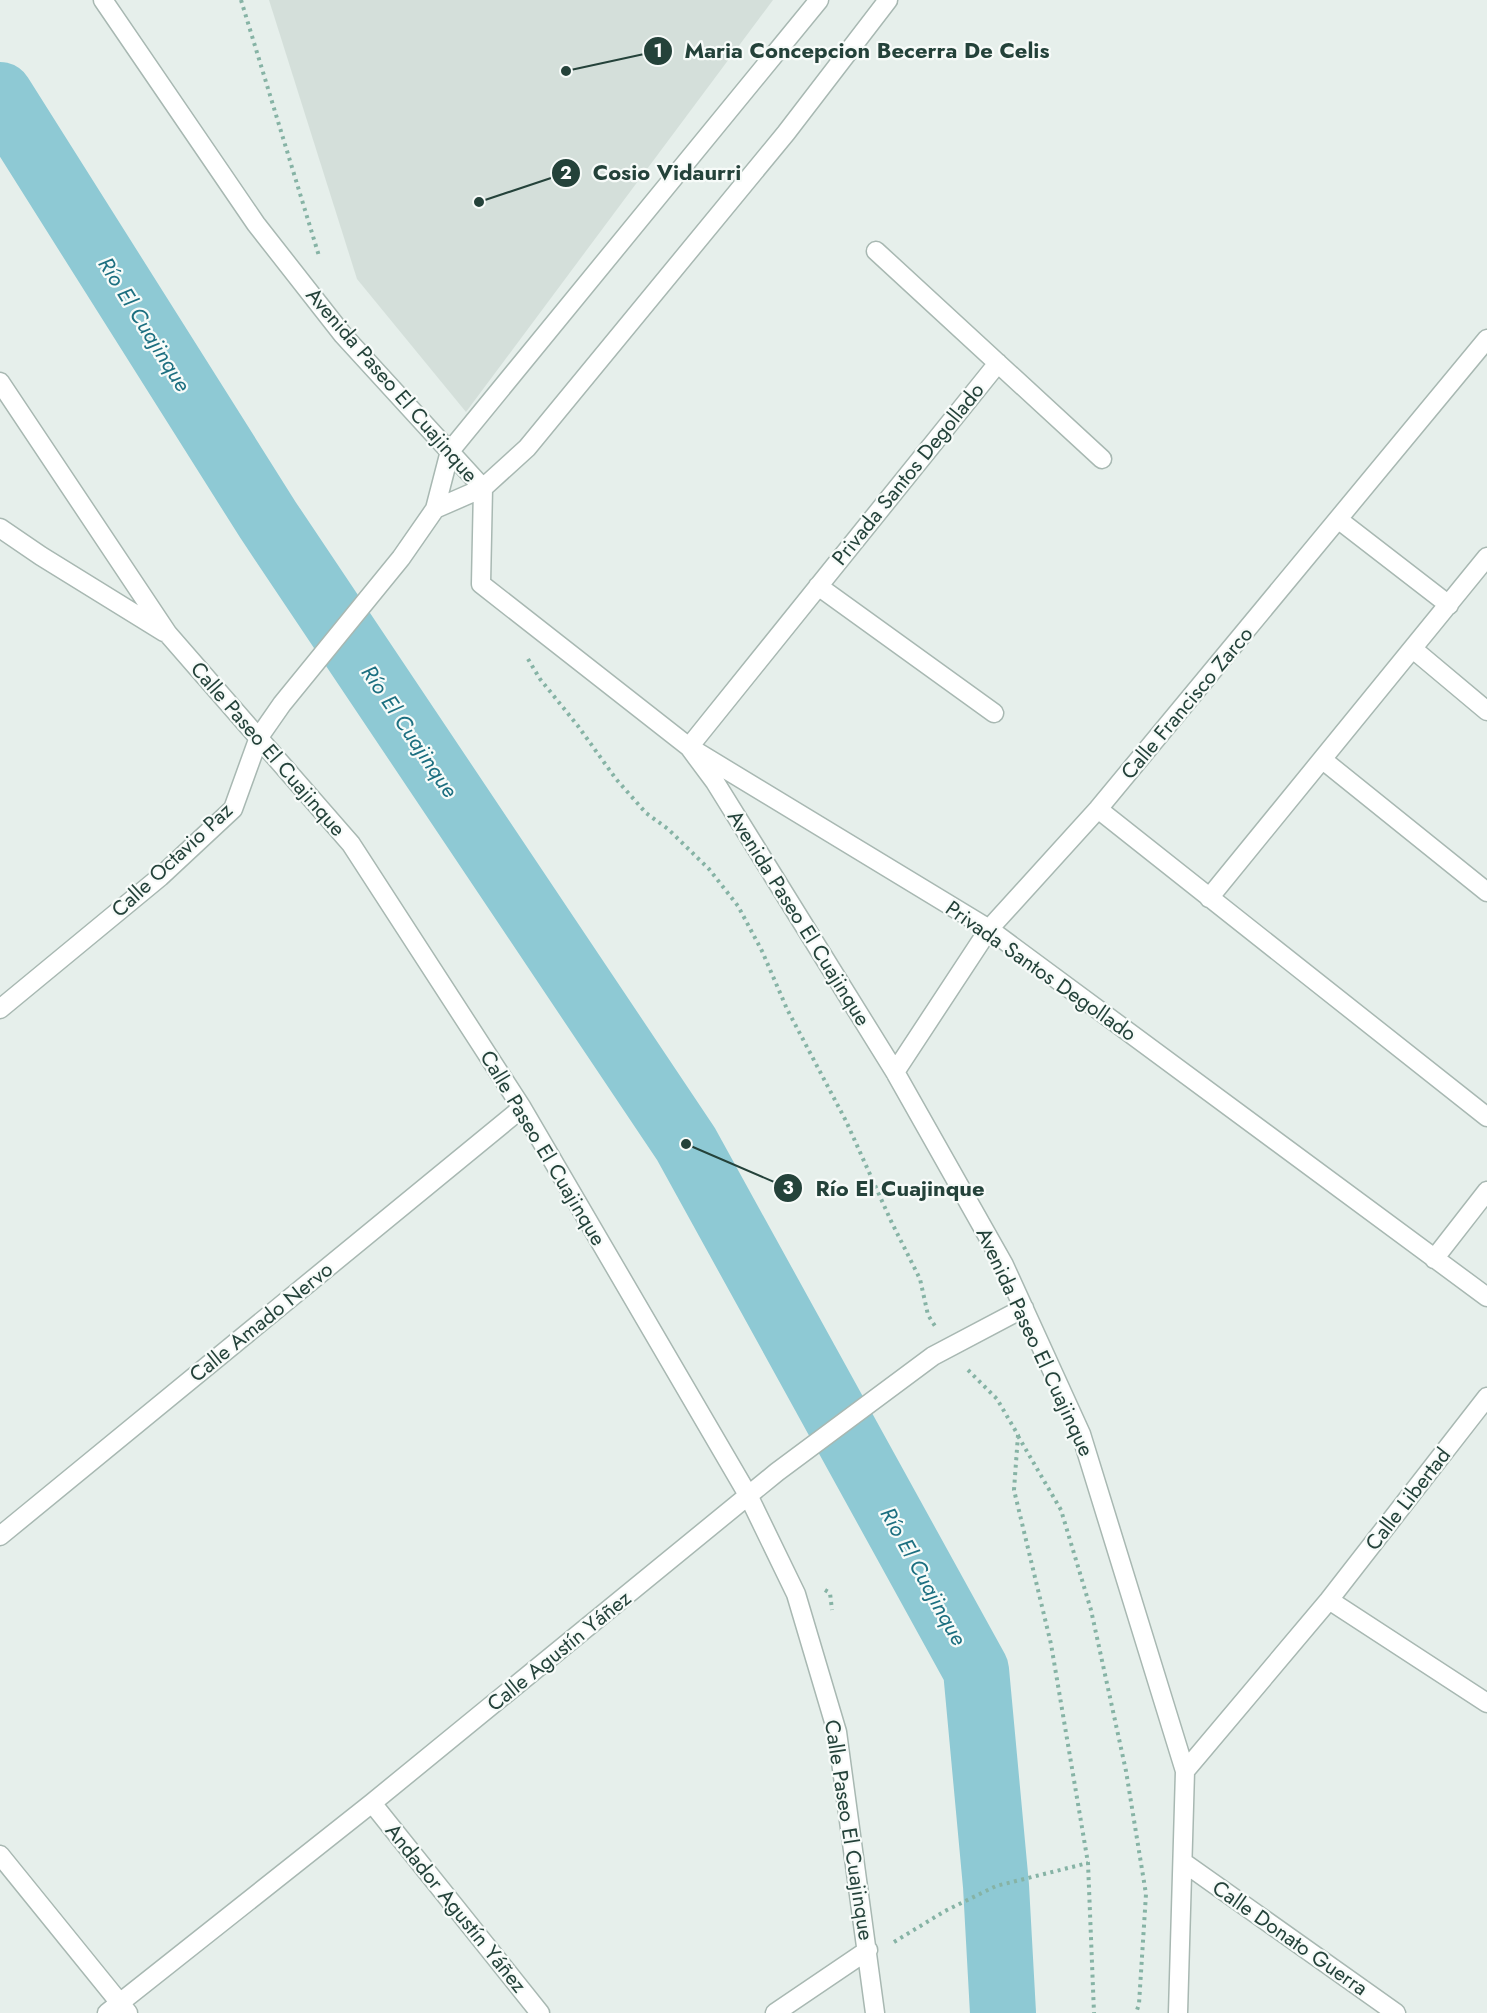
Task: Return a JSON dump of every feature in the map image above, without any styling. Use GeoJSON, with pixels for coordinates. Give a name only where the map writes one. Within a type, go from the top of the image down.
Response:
{"type":"FeatureCollection","features":[{"type":"Feature","properties":{"kind":"street","name":"Avenida Paseo El Cuajinque"},"geometry":{"type":"LineString","coordinates":[[104,0],[256,224],[343,335],[483,488],[481,584],[689,747],[715,782],[895,1072],[1004,1265],[1081,1434],[1185,1771],[1178,2013]]}},
{"type":"Feature","properties":{"kind":"street"},"geometry":{"type":"LineString","coordinates":[[450,452],[819,0]]}},
{"type":"Feature","properties":{"kind":"street"},"geometry":{"type":"LineString","coordinates":[[435,509],[483,488],[527,448],[786,133],[888,0]]}},
{"type":"Feature","properties":{"kind":"street","name":"Privada Santos Degollado"},"geometry":{"type":"LineString","coordinates":[[876,251],[1102,459]]}},
{"type":"Feature","properties":{"kind":"street","name":"Calle Francisco Zarco"},"geometry":{"type":"LineString","coordinates":[[895,1072],[989,929],[1098,809],[1487,339]]}},
{"type":"Feature","properties":{"kind":"street","name":"Privada Santos Degollado"},"geometry":{"type":"LineString","coordinates":[[998,363],[689,747],[989,929],[1487,1297]]}},
{"type":"Feature","properties":{"kind":"street","name":"Calle Paseo El Cuajinque"},"geometry":{"type":"LineString","coordinates":[[0,382],[168,634],[351,844],[522,1108],[748,1495],[796,1594],[837,1732],[875,2013]]}},
{"type":"Feature","properties":{"kind":"street","name":"Calle Octavio Paz"},"geometry":{"type":"LineString","coordinates":[[0,1009],[160,877],[233,809],[259,736],[282,704],[401,558],[435,509],[450,452]]}},
{"type":"Feature","properties":{"kind":"street"},"geometry":{"type":"LineString","coordinates":[[1339,520],[1449,605]]}},
{"type":"Feature","properties":{"kind":"street"},"geometry":{"type":"LineString","coordinates":[[0,528],[41,556],[168,634]]}},
{"type":"Feature","properties":{"kind":"street"},"geometry":{"type":"LineString","coordinates":[[1209,898],[1487,557]]}},
{"type":"Feature","properties":{"kind":"street","name":"Privada Santos Degollado"},"geometry":{"type":"LineString","coordinates":[[818,586],[994,713]]}},
{"type":"Feature","properties":{"kind":"street"},"geometry":{"type":"LineString","coordinates":[[1413,649],[1487,711]]}},
{"type":"Feature","properties":{"kind":"street"},"geometry":{"type":"LineString","coordinates":[[1323,760],[1487,892]]}},
{"type":"Feature","properties":{"kind":"street"},"geometry":{"type":"LineString","coordinates":[[1098,809],[1487,1117]]}},
{"type":"Feature","properties":{"kind":"street","name":"Calle Amado Nervo"},"geometry":{"type":"LineString","coordinates":[[0,1536],[522,1108]]}},
{"type":"Feature","properties":{"kind":"street"},"geometry":{"type":"LineString","coordinates":[[1434,1258],[1487,1191]]}},
{"type":"Feature","properties":{"kind":"street","name":"Calle Agustín Yáñez"},"geometry":{"type":"LineString","coordinates":[[118,2010],[784,1467],[933,1356],[1024,1308]]}},
{"type":"Feature","properties":{"kind":"street","name":"Calle Libertad"},"geometry":{"type":"LineString","coordinates":[[1185,1771],[1329,1600],[1487,1397]]}},
{"type":"Feature","properties":{"kind":"street"},"geometry":{"type":"LineString","coordinates":[[1329,1600],[1487,1703]]}},
{"type":"Feature","properties":{"kind":"street","name":"Andador Agustín Yáñez"},"geometry":{"type":"LineString","coordinates":[[372,1803],[540,2013]]}},
{"type":"Feature","properties":{"kind":"street"},"geometry":{"type":"LineString","coordinates":[[0,1855],[118,2010]]}},
{"type":"Feature","properties":{"kind":"street","name":"Calle Donato Guerra"},"geometry":{"type":"LineString","coordinates":[[1183,1862],[1396,2013]]}},
{"type":"Feature","properties":{"kind":"street"},"geometry":{"type":"LineString","coordinates":[[775,2013],[796,2006],[868,1950]]}},
{"type":"Feature","properties":{"kind":"path"},"geometry":{"type":"LineString","coordinates":[[241,0],[319,256]]}},
{"type":"Feature","properties":{"kind":"path"},"geometry":{"type":"LineString","coordinates":[[525,653],[540,679],[578,726],[616,779],[646,813],[668,829],[709,869],[738,906],[762,951],[787,1010],[846,1121],[920,1279],[928,1315]]}},
{"type":"Feature","properties":{"kind":"path"},"geometry":{"type":"LineString","coordinates":[[963,1366],[997,1399],[1061,1510],[1091,1610],[1126,1771],[1146,1894],[1136,2013]]}},
{"type":"Feature","properties":{"kind":"path"},"geometry":{"type":"LineString","coordinates":[[1018,1435],[1014,1490],[1051,1644],[1088,1863],[1094,2013]]}},
{"type":"Feature","properties":{"kind":"path"},"geometry":{"type":"LineString","coordinates":[[888,1945],[945,1911],[996,1886],[1088,1863]]}},
{"type":"Feature","properties":{"kind":"shaded area"},"geometry":{"type":"Polygon","coordinates":[[[269,0],[773,0],[466,412],[357,279],[269,0]]]}},
{"type":"Feature","properties":{"kind":"waterway","name":"Río El Cuajinque"},"geometry":{"type":"LineString","coordinates":[[0,95],[268,520],[686,1144],[976,1670],[996,1886],[1003,2013]]}},
{"type":"Feature","properties":{"kind":"place","name":"Maria Concepcion Becerra De Celis"},"geometry":{"type":"Point","coordinates":[566,71]}},
{"type":"Feature","properties":{"kind":"place","name":"Cosio Vidaurri"},"geometry":{"type":"Point","coordinates":[479,202]}},
{"type":"Feature","properties":{"kind":"place","name":"Río El Cuajinque"},"geometry":{"type":"Point","coordinates":[686,1144]}}]}
